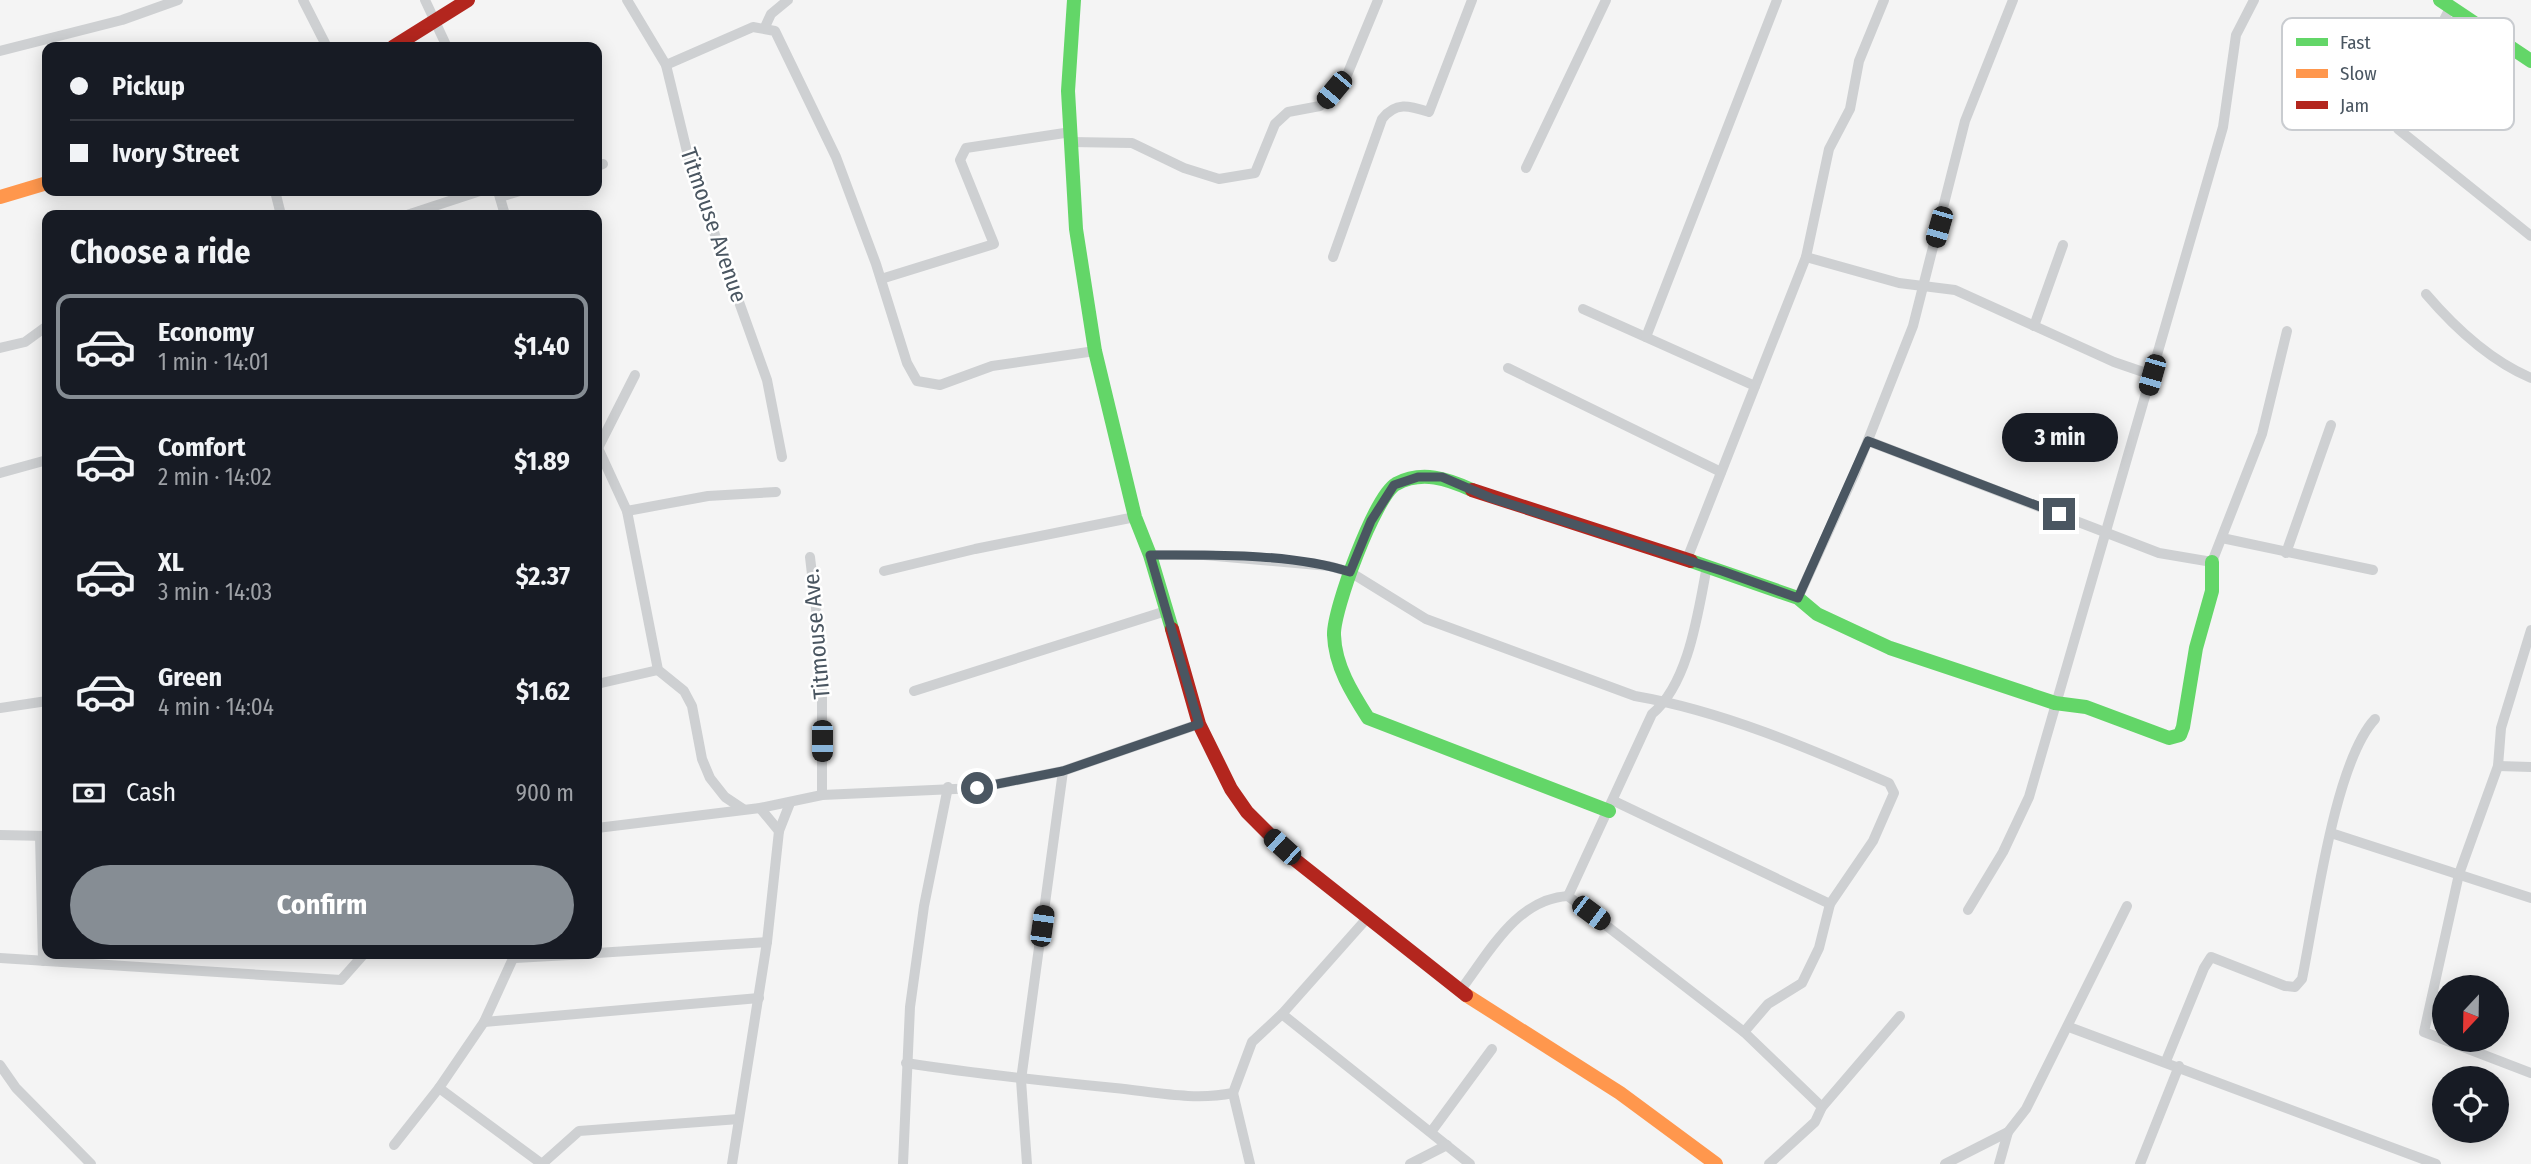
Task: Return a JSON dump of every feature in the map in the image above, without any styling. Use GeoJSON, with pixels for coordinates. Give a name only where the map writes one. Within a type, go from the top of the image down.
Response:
{"type":"FeatureCollection","features":[{"type":"Feature","properties":{"kind":"street"},"geometry":{"type":"LineString","coordinates":[[0,51],[122,20],[177,0]]}},
{"type":"Feature","properties":{"kind":"street"},"geometry":{"type":"LineString","coordinates":[[303,0],[324,42]]}},
{"type":"Feature","properties":{"kind":"street"},"geometry":{"type":"LineString","coordinates":[[425,0],[437,20],[445,42]]}},
{"type":"Feature","properties":{"kind":"street"},"geometry":{"type":"LineString","coordinates":[[401,42],[468,0]]}},
{"type":"Feature","properties":{"kind":"street","name":"Titmouse Avenue"},"geometry":{"type":"LineString","coordinates":[[627,0],[666,65],[691,168],[767,380],[782,457]]}},
{"type":"Feature","properties":{"kind":"street"},"geometry":{"type":"LineString","coordinates":[[765,27],[771,14],[788,0]]}},
{"type":"Feature","properties":{"kind":"street"},"geometry":{"type":"LineString","coordinates":[[1074,0],[1068,91],[1076,229],[1094,351],[1135,517],[1150,555],[1199,724],[1231,789],[1247,812],[1294,859],[1460,991],[1620,1093],[1716,1164]]}},
{"type":"Feature","properties":{"kind":"street"},"geometry":{"type":"LineString","coordinates":[[881,279],[994,244],[960,160],[966,148],[1071,137],[1132,143],[1184,168],[1219,179],[1255,173],[1275,124],[1288,112],[1320,106],[1347,75],[1378,0]]}},
{"type":"Feature","properties":{"kind":"street"},"geometry":{"type":"LineString","coordinates":[[1334,257],[1382,119],[1390,109],[1406,104],[1429,113],[1472,0]]}},
{"type":"Feature","properties":{"kind":"street"},"geometry":{"type":"LineString","coordinates":[[1527,168],[1606,0]]}},
{"type":"Feature","properties":{"kind":"street"},"geometry":{"type":"LineString","coordinates":[[1646,337],[1777,0]]}},
{"type":"Feature","properties":{"kind":"street"},"geometry":{"type":"LineString","coordinates":[[1687,559],[1806,257],[1829,149],[1850,109],[1859,61],[1884,0]]}},
{"type":"Feature","properties":{"kind":"street"},"geometry":{"type":"LineString","coordinates":[[1798,598],[1868,441],[1913,326],[1965,121],[2013,0]]}},
{"type":"Feature","properties":{"kind":"street"},"geometry":{"type":"LineString","coordinates":[[1968,910],[2003,852],[2026,804],[2223,127],[2236,35],[2254,0]]}},
{"type":"Feature","properties":{"kind":"street"},"geometry":{"type":"LineString","coordinates":[[2445,4],[2466,18]]}},
{"type":"Feature","properties":{"kind":"street"},"geometry":{"type":"LineString","coordinates":[[666,65],[753,27],[765,27],[775,31],[836,157],[881,279],[907,363],[917,381],[940,385],[992,366],[1094,351]]}},
{"type":"Feature","properties":{"kind":"street"},"geometry":{"type":"LineString","coordinates":[[2514,50],[2531,61]]}},
{"type":"Feature","properties":{"kind":"street"},"geometry":{"type":"LineString","coordinates":[[2399,130],[2531,236]]}},
{"type":"Feature","properties":{"kind":"street"},"geometry":{"type":"LineString","coordinates":[[0,197],[42,184]]}},
{"type":"Feature","properties":{"kind":"street"},"geometry":{"type":"LineString","coordinates":[[422,210],[465,196]]}},
{"type":"Feature","properties":{"kind":"street"},"geometry":{"type":"LineString","coordinates":[[2034,326],[2063,245]]}},
{"type":"Feature","properties":{"kind":"street"},"geometry":{"type":"LineString","coordinates":[[1806,257],[1856,273],[1922,287],[1955,290],[2114,362],[2152,375]]}},
{"type":"Feature","properties":{"kind":"street"},"geometry":{"type":"LineString","coordinates":[[2426,294],[2449,321],[2480,347],[2506,367],[2531,379]]}},
{"type":"Feature","properties":{"kind":"street"},"geometry":{"type":"LineString","coordinates":[[1583,309],[1755,386]]}},
{"type":"Feature","properties":{"kind":"street"},"geometry":{"type":"LineString","coordinates":[[0,348],[25,342],[42,330]]}},
{"type":"Feature","properties":{"kind":"street"},"geometry":{"type":"LineString","coordinates":[[1829,904],[1612,806],[1368,718],[1353,695],[1338,661],[1334,634],[1339,603],[1350,572],[1382,500],[1394,485],[1418,477],[1442,477],[1491,498],[1687,559],[1798,598],[1818,614],[1890,648],[2055,703],[2086,708],[2169,738],[2180,735],[2187,713],[2196,648],[2211,598],[2212,562],[2262,434],[2287,331]]}},
{"type":"Feature","properties":{"kind":"street"},"geometry":{"type":"LineString","coordinates":[[1508,368],[1721,472]]}},
{"type":"Feature","properties":{"kind":"street"},"geometry":{"type":"LineString","coordinates":[[602,439],[635,374]]}},
{"type":"Feature","properties":{"kind":"street"},"geometry":{"type":"LineString","coordinates":[[2286,553],[2331,425]]}},
{"type":"Feature","properties":{"kind":"street"},"geometry":{"type":"LineString","coordinates":[[1868,441],[2169,556],[2212,562]]}},
{"type":"Feature","properties":{"kind":"street"},"geometry":{"type":"LineString","coordinates":[[602,456],[627,511],[658,670],[684,691],[692,705],[702,760],[710,779],[725,797],[743,809]]}},
{"type":"Feature","properties":{"kind":"street"},"geometry":{"type":"LineString","coordinates":[[0,473],[42,461]]}},
{"type":"Feature","properties":{"kind":"street"},"geometry":{"type":"LineString","coordinates":[[627,511],[708,496],[776,492]]}},
{"type":"Feature","properties":{"kind":"street"},"geometry":{"type":"LineString","coordinates":[[884,571],[975,549],[1135,517]]}},
{"type":"Feature","properties":{"kind":"street"},"geometry":{"type":"LineString","coordinates":[[2222,538],[2373,570]]}},
{"type":"Feature","properties":{"kind":"street"},"geometry":{"type":"LineString","coordinates":[[1150,555],[1266,559],[1329,566],[1350,572],[1426,619],[1635,696],[1667,701],[1792,744],[1888,783],[1894,793],[1884,821],[1829,904],[1819,948],[1802,982],[1768,1004],[1744,1032]]}},
{"type":"Feature","properties":{"kind":"street","name":"Titmouse Ave."},"geometry":{"type":"LineString","coordinates":[[810,558],[822,660],[822,795]]}},
{"type":"Feature","properties":{"kind":"street"},"geometry":{"type":"LineString","coordinates":[[1569,896],[1652,714],[1667,701],[1695,633],[1707,566]]}},
{"type":"Feature","properties":{"kind":"street"},"geometry":{"type":"LineString","coordinates":[[914,691],[1166,611]]}},
{"type":"Feature","properties":{"kind":"street"},"geometry":{"type":"LineString","coordinates":[[2531,630],[2528,647],[2501,727],[2498,766],[2459,874],[2424,1032],[2531,1073]]}},
{"type":"Feature","properties":{"kind":"street"},"geometry":{"type":"LineString","coordinates":[[602,683],[658,670]]}},
{"type":"Feature","properties":{"kind":"street"},"geometry":{"type":"LineString","coordinates":[[0,708],[42,702]]}},
{"type":"Feature","properties":{"kind":"street"},"geometry":{"type":"LineString","coordinates":[[2166,1061],[2211,957],[2285,986],[2295,988],[2302,979],[2331,834],[2354,750],[2375,719]]}},
{"type":"Feature","properties":{"kind":"street"},"geometry":{"type":"LineString","coordinates":[[602,828],[661,823],[790,803],[822,795],[948,787],[977,788],[1063,771],[1199,724]]}},
{"type":"Feature","properties":{"kind":"street"},"geometry":{"type":"LineString","coordinates":[[2498,766],[2531,767]]}},
{"type":"Feature","properties":{"kind":"street"},"geometry":{"type":"LineString","coordinates":[[1027,1164],[1021,1080],[1063,771]]}},
{"type":"Feature","properties":{"kind":"street"},"geometry":{"type":"LineString","coordinates":[[903,1164],[910,1007],[922,919],[948,787]]}},
{"type":"Feature","properties":{"kind":"street"},"geometry":{"type":"LineString","coordinates":[[732,1164],[767,942],[779,831],[790,803]]}},
{"type":"Feature","properties":{"kind":"street"},"geometry":{"type":"LineString","coordinates":[[760,808],[779,831]]}},
{"type":"Feature","properties":{"kind":"street"},"geometry":{"type":"LineString","coordinates":[[2331,834],[2531,898]]}},
{"type":"Feature","properties":{"kind":"street"},"geometry":{"type":"LineString","coordinates":[[0,835],[42,836]]}},
{"type":"Feature","properties":{"kind":"street"},"geometry":{"type":"LineString","coordinates":[[1460,991],[1524,911],[1552,897],[1569,896],[1744,1032],[1822,1107]]}},
{"type":"Feature","properties":{"kind":"street"},"geometry":{"type":"LineString","coordinates":[[1999,1164],[2008,1132],[2026,1109],[2068,1027],[2082,993],[2111,943],[2127,906]]}},
{"type":"Feature","properties":{"kind":"street"},"geometry":{"type":"LineString","coordinates":[[1250,1164],[1233,1093],[1252,1042],[1282,1014],[1369,916]]}},
{"type":"Feature","properties":{"kind":"street"},"geometry":{"type":"LineString","coordinates":[[602,953],[767,942]]}},
{"type":"Feature","properties":{"kind":"street"},"geometry":{"type":"LineString","coordinates":[[0,958],[341,980],[360,959]]}},
{"type":"Feature","properties":{"kind":"street"},"geometry":{"type":"LineString","coordinates":[[394,1145],[439,1088],[484,1022],[514,959]]}},
{"type":"Feature","properties":{"kind":"street"},"geometry":{"type":"LineString","coordinates":[[484,1022],[759,998]]}},
{"type":"Feature","properties":{"kind":"street"},"geometry":{"type":"LineString","coordinates":[[1282,1014],[1470,1164]]}},
{"type":"Feature","properties":{"kind":"street"},"geometry":{"type":"LineString","coordinates":[[1769,1164],[1815,1122],[1822,1107],[1900,1016]]}},
{"type":"Feature","properties":{"kind":"street"},"geometry":{"type":"LineString","coordinates":[[2068,1027],[2166,1061],[2436,1164]]}},
{"type":"Feature","properties":{"kind":"street"},"geometry":{"type":"LineString","coordinates":[[1431,1132],[1492,1049]]}},
{"type":"Feature","properties":{"kind":"street"},"geometry":{"type":"LineString","coordinates":[[906,1063],[1021,1080],[1210,1097],[1233,1093]]}},
{"type":"Feature","properties":{"kind":"street"},"geometry":{"type":"LineString","coordinates":[[0,1065],[16,1088],[91,1164]]}},
{"type":"Feature","properties":{"kind":"street"},"geometry":{"type":"LineString","coordinates":[[2140,1164],[2179,1066]]}},
{"type":"Feature","properties":{"kind":"street"},"geometry":{"type":"LineString","coordinates":[[439,1088],[542,1164],[579,1131],[739,1119]]}},
{"type":"Feature","properties":{"kind":"street"},"geometry":{"type":"LineString","coordinates":[[1945,1164],[2008,1132]]}},
{"type":"Feature","properties":{"kind":"street"},"geometry":{"type":"LineString","coordinates":[[1410,1164],[1447,1145]]}},
{"type":"Feature","properties":{"kind":"traffic: fast"},"geometry":{"type":"LineString","coordinates":[[1074,0],[1068,91],[1076,229],[1095,351],[1135,517],[1150,555],[1172,629]]}},
{"type":"Feature","properties":{"kind":"traffic: fast"},"geometry":{"type":"LineString","coordinates":[[2440,0],[2467,18]]}},
{"type":"Feature","properties":{"kind":"traffic: fast"},"geometry":{"type":"LineString","coordinates":[[2514,50],[2531,61]]}},
{"type":"Feature","properties":{"kind":"traffic: fast"},"geometry":{"type":"LineString","coordinates":[[1472,490],[1454,482],[1415,477],[1396,484],[1387,493],[1367,530],[1340,603],[1334,635],[1337,658],[1345,679],[1368,718],[1609,811]]}},
{"type":"Feature","properties":{"kind":"traffic: fast"},"geometry":{"type":"LineString","coordinates":[[1691,561],[1798,598],[1817,614],[1890,648],[2055,703],[2086,707],[2169,738],[2180,735],[2183,727],[2196,648],[2212,591],[2212,562]]}},
{"type":"Feature","properties":{"kind":"traffic: slow"},"geometry":{"type":"LineString","coordinates":[[0,197],[42,184]]}},
{"type":"Feature","properties":{"kind":"traffic: slow"},"geometry":{"type":"LineString","coordinates":[[1466,995],[1620,1093],[1716,1164]]}},
{"type":"Feature","properties":{"kind":"traffic: jam"},"geometry":{"type":"LineString","coordinates":[[401,42],[468,0]]}},
{"type":"Feature","properties":{"kind":"traffic: jam"},"geometry":{"type":"LineString","coordinates":[[1472,490],[1691,561]]}},
{"type":"Feature","properties":{"kind":"traffic: jam"},"geometry":{"type":"LineString","coordinates":[[1172,629],[1199,724],[1231,789],[1247,812],[1294,859],[1466,995]]}},
{"type":"Feature","properties":{"kind":"route"},"geometry":{"type":"LineString","coordinates":[[977,788],[1063,771],[1199,724],[1150,555],[1266,559],[1329,566],[1350,572],[1382,500],[1394,485],[1418,477],[1442,477],[1491,498],[1587,527],[1798,598],[1868,441],[2059,514]]}}]}
